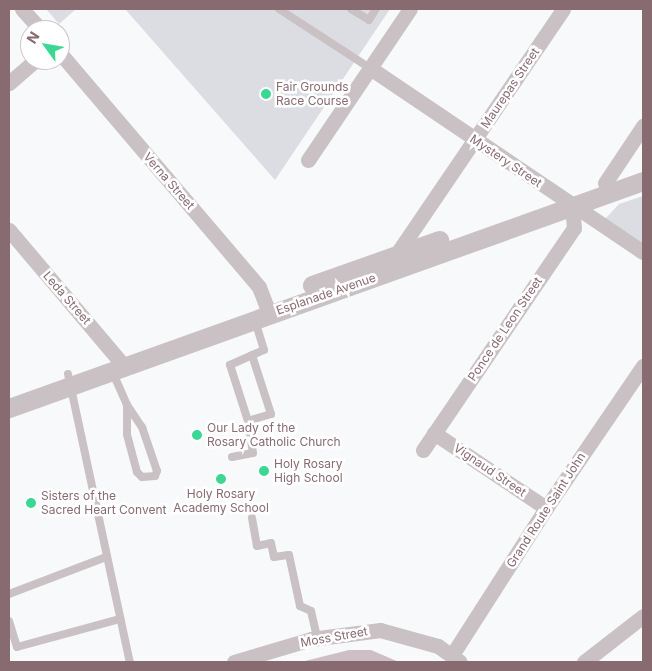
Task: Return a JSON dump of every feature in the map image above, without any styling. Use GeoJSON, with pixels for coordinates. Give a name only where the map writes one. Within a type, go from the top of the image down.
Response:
{"type":"FeatureCollection","features":[{"type":"Feature","properties":{"kind":"street"},"geometry":{"type":"LineString","coordinates":[[22,9],[32,20]]}},
{"type":"Feature","properties":{"kind":"street"},"geometry":{"type":"LineString","coordinates":[[308,160],[410,9]]}},
{"type":"Feature","properties":{"kind":"street","name":"Maurepas Street"},"geometry":{"type":"LineString","coordinates":[[398,262],[475,140],[563,9]]}},
{"type":"Feature","properties":{"kind":"street","name":"Verna Street"},"geometry":{"type":"LineString","coordinates":[[70,65],[259,286],[263,311]]}},
{"type":"Feature","properties":{"kind":"street","name":"Mystery Street"},"geometry":{"type":"LineString","coordinates":[[370,68],[643,252]]}},
{"type":"Feature","properties":{"kind":"street"},"geometry":{"type":"LineString","coordinates":[[9,83],[24,70]]}},
{"type":"Feature","properties":{"kind":"street"},"geometry":{"type":"LineString","coordinates":[[604,183],[643,126]]}},
{"type":"Feature","properties":{"kind":"street","name":"Esplanade Avenue"},"geometry":{"type":"LineString","coordinates":[[9,395],[118,364],[566,201],[604,183],[643,169]]}},
{"type":"Feature","properties":{"kind":"street","name":"Esplanade Avenue"},"geometry":{"type":"LineString","coordinates":[[566,201],[643,181]]}},
{"type":"Feature","properties":{"kind":"street","name":"Ponce de Leon Street"},"geometry":{"type":"LineString","coordinates":[[423,450],[574,228],[566,201]]}},
{"type":"Feature","properties":{"kind":"street","name":"Leda Street"},"geometry":{"type":"LineString","coordinates":[[9,230],[118,364]]}},
{"type":"Feature","properties":{"kind":"street","name":"Grand Route Saint John"},"geometry":{"type":"LineString","coordinates":[[456,659],[546,508],[643,366]]}},
{"type":"Feature","properties":{"kind":"street","name":"Esplanade Avenue"},"geometry":{"type":"LineString","coordinates":[[9,408],[70,379]]}},
{"type":"Feature","properties":{"kind":"street","name":"Vignaud Street"},"geometry":{"type":"LineString","coordinates":[[434,433],[546,508]]}},
{"type":"Feature","properties":{"kind":"street"},"geometry":{"type":"LineString","coordinates":[[584,662],[643,616]]}},
{"type":"Feature","properties":{"kind":"street","name":"Moss Street"},"geometry":{"type":"LineString","coordinates":[[234,662],[317,638],[380,630],[422,640],[456,659]]}},
{"type":"Feature","properties":{"kind":"lane"},"geometry":{"type":"LineString","coordinates":[[280,9],[370,68]]}},
{"type":"Feature","properties":{"kind":"lane"},"geometry":{"type":"LineString","coordinates":[[351,9],[368,20],[376,9]]}},
{"type":"Feature","properties":{"kind":"lane"},"geometry":{"type":"LineString","coordinates":[[232,457],[253,453],[248,421],[230,365],[264,350],[263,311]]}},
{"type":"Feature","properties":{"kind":"lane"},"geometry":{"type":"LineString","coordinates":[[248,421],[271,414],[252,355]]}},
{"type":"Feature","properties":{"kind":"lane"},"geometry":{"type":"LineString","coordinates":[[118,364],[127,405],[127,434],[137,472],[142,477],[155,476],[157,471],[142,427],[127,405]]}},
{"type":"Feature","properties":{"kind":"lane"},"geometry":{"type":"LineString","coordinates":[[70,379],[106,557],[130,662]]}},
{"type":"Feature","properties":{"kind":"lane"},"geometry":{"type":"LineString","coordinates":[[252,518],[257,546],[271,543],[274,557],[289,555],[300,606],[311,610],[317,638]]}},
{"type":"Feature","properties":{"kind":"lane"},"geometry":{"type":"LineString","coordinates":[[9,594],[106,557]]}},
{"type":"Feature","properties":{"kind":"lane"},"geometry":{"type":"LineString","coordinates":[[9,621],[17,647],[120,619]]}},
{"type":"Feature","properties":{"kind":"shaded area"},"geometry":{"type":"Polygon","coordinates":[[[46,9],[76,9],[64,20],[56,20],[46,9]]]}},
{"type":"Feature","properties":{"kind":"shaded area","name":"Fair Grounds Race Course"},"geometry":{"type":"Polygon","coordinates":[[[125,9],[390,9],[275,180],[125,9]]]}},
{"type":"Feature","properties":{"kind":"shaded area"},"geometry":{"type":"Polygon","coordinates":[[[643,196],[643,245],[605,219],[619,204],[643,196]]]}},
{"type":"Feature","properties":{"kind":"shaded area"},"geometry":{"type":"Polygon","coordinates":[[[349,650],[371,650],[399,662],[301,662],[349,650]]]}},
{"type":"Feature","properties":{"kind":"place","name":"Fair Grounds Race Course"},"geometry":{"type":"Point","coordinates":[266,94]}},
{"type":"Feature","properties":{"kind":"place","name":"Our Lady of the Rosary Catholic Church"},"geometry":{"type":"Point","coordinates":[197,435]}},
{"type":"Feature","properties":{"kind":"place","name":"Holy Rosary High School"},"geometry":{"type":"Point","coordinates":[264,471]}},
{"type":"Feature","properties":{"kind":"place","name":"Holy Rosary Academy School"},"geometry":{"type":"Point","coordinates":[221,479]}},
{"type":"Feature","properties":{"kind":"place","name":"Sisters of the Sacred Heart Convent"},"geometry":{"type":"Point","coordinates":[31,503]}}]}
